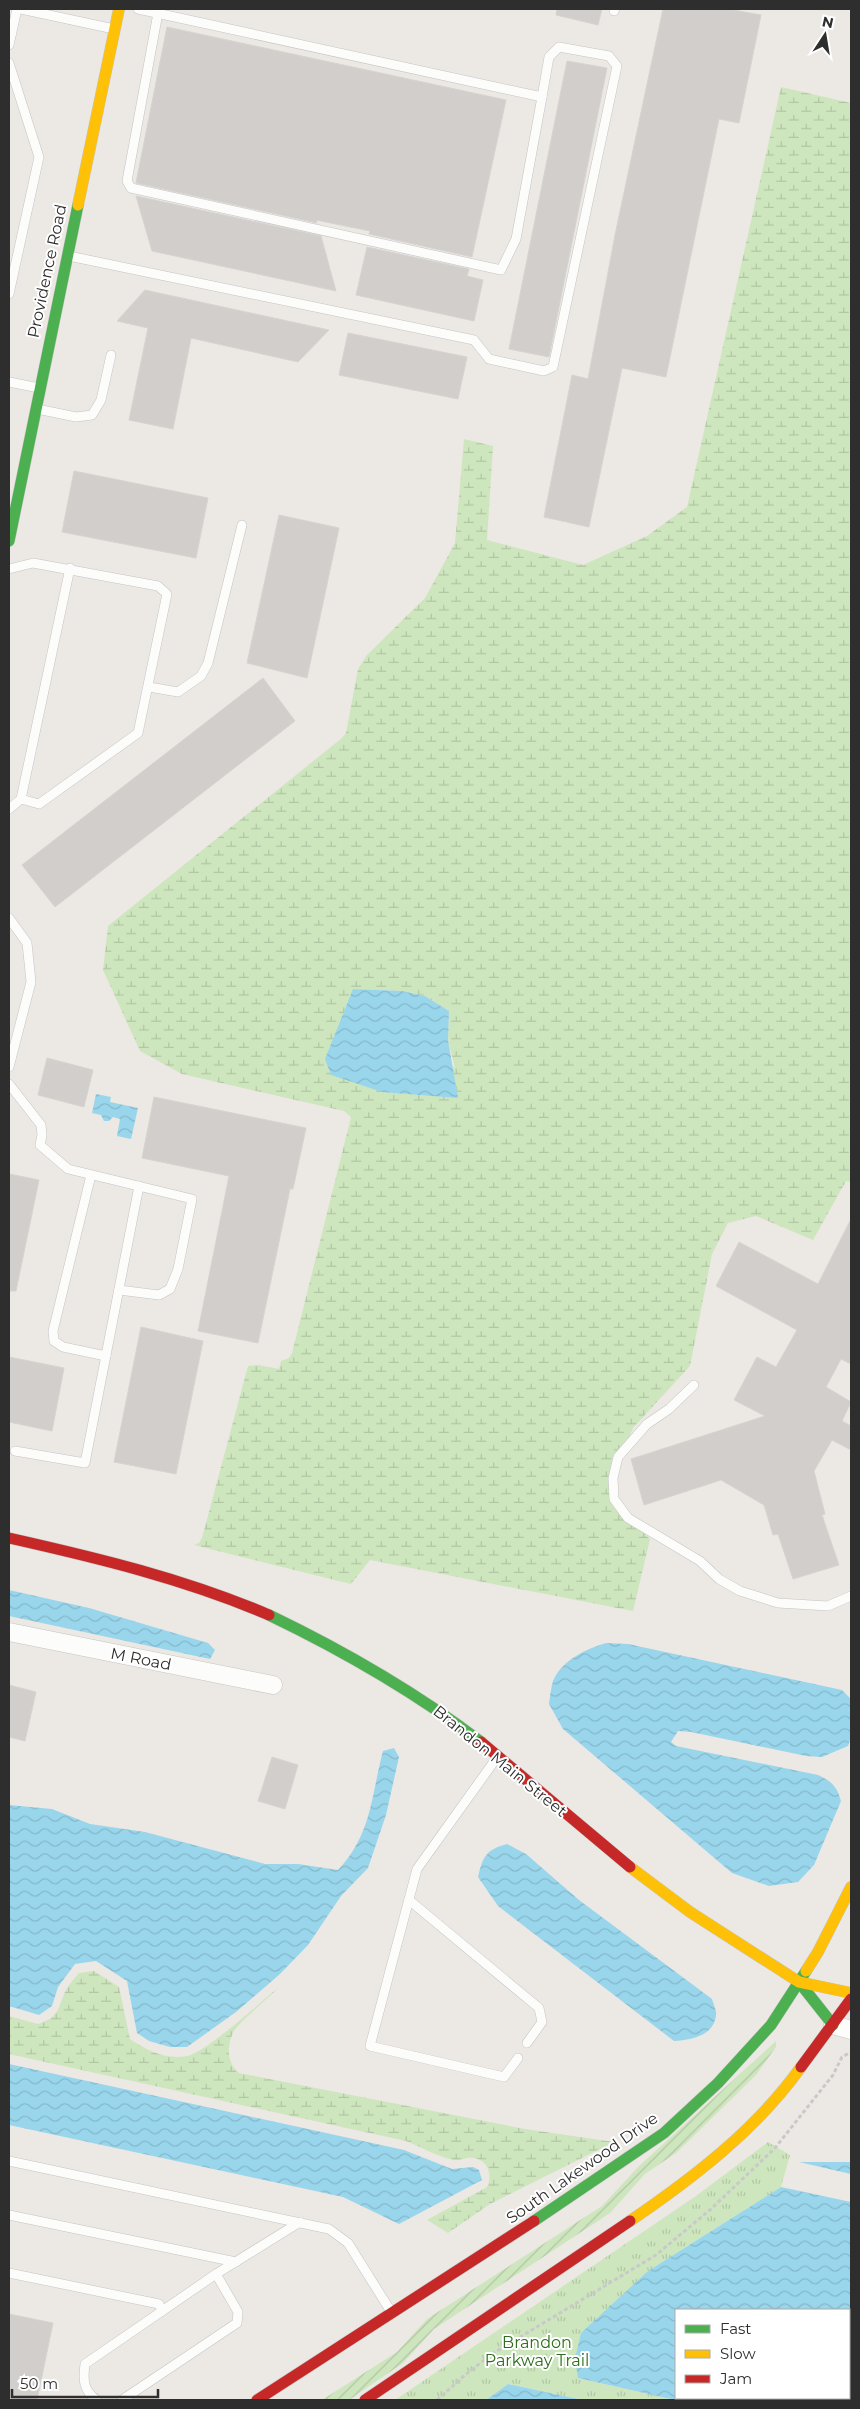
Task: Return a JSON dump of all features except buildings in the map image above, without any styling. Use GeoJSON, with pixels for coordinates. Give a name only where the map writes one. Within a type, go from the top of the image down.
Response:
{"type":"FeatureCollection","features":[{"type":"Feature","properties":{"kind":"street","name":"Providence Road"},"geometry":{"type":"LineString","coordinates":[[9,541],[39,388],[119,9]]}},
{"type":"Feature","properties":{"kind":"street","name":"Brandon Main Street"},"geometry":{"type":"LineString","coordinates":[[9,1538],[120,1563],[195,1586],[268,1614],[330,1644],[388,1678],[445,1715],[498,1756],[647,1881],[690,1912],[799,1982],[851,1994]]}},
{"type":"Feature","properties":{"kind":"street","name":"M Road"},"geometry":{"type":"LineString","coordinates":[[9,1632],[273,1685]]}},
{"type":"Feature","properties":{"kind":"street","name":"South Lakewood Drive"},"geometry":{"type":"LineString","coordinates":[[257,2400],[602,2177],[664,2133],[718,2083],[760,2038],[799,1982],[829,1933],[851,1887]]}},
{"type":"Feature","properties":{"kind":"street"},"geometry":{"type":"LineString","coordinates":[[799,1982],[833,2025],[851,2030]]}},
{"type":"Feature","properties":{"kind":"street"},"geometry":{"type":"LineString","coordinates":[[366,2400],[643,2212],[706,2165],[735,2141],[774,2102],[810,2059],[851,1999]]}},
{"type":"Feature","properties":{"kind":"lane"},"geometry":{"type":"LineString","coordinates":[[9,45],[17,9]]}},
{"type":"Feature","properties":{"kind":"lane"},"geometry":{"type":"LineString","coordinates":[[22,9],[114,29]]}},
{"type":"Feature","properties":{"kind":"lane"},"geometry":{"type":"LineString","coordinates":[[138,9],[542,97]]}},
{"type":"Feature","properties":{"kind":"lane"},"geometry":{"type":"LineString","coordinates":[[67,256],[474,340],[489,359],[544,371],[552,367],[616,66],[610,56],[560,47],[549,57],[516,239],[501,270],[131,188],[127,181],[158,13]]}},
{"type":"Feature","properties":{"kind":"lane"},"geometry":{"type":"LineString","coordinates":[[9,63],[39,157],[9,294]]}},
{"type":"Feature","properties":{"kind":"lane"},"geometry":{"type":"LineString","coordinates":[[35,408],[76,417],[92,415],[101,400],[111,355]]}},
{"type":"Feature","properties":{"kind":"lane"},"geometry":{"type":"LineString","coordinates":[[9,382],[39,388]]}},
{"type":"Feature","properties":{"kind":"lane"},"geometry":{"type":"LineString","coordinates":[[149,687],[178,692],[200,676],[204,670],[212,651],[242,525]]}},
{"type":"Feature","properties":{"kind":"lane"},"geometry":{"type":"LineString","coordinates":[[9,570],[32,563],[70,568],[158,586],[167,594],[138,734],[39,804],[21,798]]}},
{"type":"Feature","properties":{"kind":"lane"},"geometry":{"type":"LineString","coordinates":[[9,809],[21,798],[70,568]]}},
{"type":"Feature","properties":{"kind":"lane"},"geometry":{"type":"LineString","coordinates":[[9,918],[27,943],[31,982],[23,1021],[9,1067]]}},
{"type":"Feature","properties":{"kind":"lane"},"geometry":{"type":"LineString","coordinates":[[9,1084],[41,1126],[40,1145],[68,1169],[192,1199],[178,1269],[170,1289],[159,1295],[119,1290]]}},
{"type":"Feature","properties":{"kind":"lane"},"geometry":{"type":"LineString","coordinates":[[91,1175],[53,1331],[54,1341],[63,1347],[106,1356]]}},
{"type":"Feature","properties":{"kind":"lane"},"geometry":{"type":"LineString","coordinates":[[15,1452],[84,1464],[139,1186]]}},
{"type":"Feature","properties":{"kind":"lane"},"geometry":{"type":"LineString","coordinates":[[694,1386],[669,1409],[647,1424],[618,1457],[613,1478],[614,1499],[628,1518],[700,1561],[719,1580],[740,1591],[778,1603],[828,1606],[851,1596]]}},
{"type":"Feature","properties":{"kind":"lane"},"geometry":{"type":"LineString","coordinates":[[498,1756],[417,1869],[370,2046],[504,2077],[518,2058]]}},
{"type":"Feature","properties":{"kind":"lane"},"geometry":{"type":"LineString","coordinates":[[409,1900],[539,2008],[542,2022],[527,2043]]}},
{"type":"Feature","properties":{"kind":"lane"},"geometry":{"type":"LineString","coordinates":[[9,2161],[329,2229],[348,2243],[392,2314]]}},
{"type":"Feature","properties":{"kind":"lane"},"geometry":{"type":"LineString","coordinates":[[9,2215],[236,2262]]}},
{"type":"Feature","properties":{"kind":"lane"},"geometry":{"type":"LineString","coordinates":[[97,2400],[88,2394],[83,2379],[85,2364],[216,2274],[300,2222]]}},
{"type":"Feature","properties":{"kind":"lane"},"geometry":{"type":"LineString","coordinates":[[9,2273],[159,2304],[162,2312]]}},
{"type":"Feature","properties":{"kind":"lane"},"geometry":{"type":"LineString","coordinates":[[122,2400],[237,2323],[238,2312],[216,2274]]}},
{"type":"Feature","properties":{"kind":"path"},"geometry":{"type":"LineString","coordinates":[[437,2400],[492,2354],[656,2255],[711,2209],[775,2148],[833,2075],[842,2057],[851,2052]]}},
{"type":"Feature","properties":{"kind":"green space"},"geometry":{"type":"Polygon","coordinates":[[[781,87],[851,103],[851,1182],[846,1181],[813,1240],[756,1216],[728,1223],[712,1254],[690,1366],[633,1428],[620,1460],[611,1502],[650,1539],[633,1611],[370,1560],[351,1584],[194,1545],[199,1543],[202,1538],[248,1366],[258,1365],[279,1369],[281,1361],[289,1358],[292,1353],[351,1117],[344,1111],[182,1074],[140,1051],[103,970],[108,926],[346,733],[358,669],[367,655],[425,598],[455,543],[464,439],[493,446],[487,540],[583,565],[647,536],[687,507],[781,87]],[[353,989],[455,1068],[448,1040],[449,1011],[425,996],[402,991],[353,989]]]}},
{"type":"Feature","properties":{"kind":"green space"},"geometry":{"type":"Polygon","coordinates":[[[94,1971],[119,1987],[130,2039],[157,2053],[179,2057],[195,2053],[219,2037],[279,1987],[242,2021],[231,2037],[230,2059],[239,2073],[525,2129],[614,2142],[490,2204],[448,2233],[427,2220],[487,2187],[489,2183],[488,2169],[478,2159],[448,2159],[406,2141],[9,2054],[9,2016],[38,2024],[45,2022],[59,2008],[66,1989],[79,1973],[94,1971]]]}},
{"type":"Feature","properties":{"kind":"green space"},"geometry":{"type":"Polygon","coordinates":[[[776,2041],[776,2047],[756,2075],[676,2153],[645,2174],[610,2213],[434,2329],[403,2363],[349,2400],[322,2400],[397,2352],[427,2319],[602,2206],[638,2167],[776,2041]]]}},
{"type":"Feature","properties":{"kind":"green space","name":"Brandon Parkway Trail"},"geometry":{"type":"Polygon","coordinates":[[[768,2142],[790,2155],[781,2187],[648,2271],[578,2378],[675,2400],[583,2400],[508,2384],[486,2400],[395,2400],[696,2196],[768,2142]]]}},
{"type":"Feature","properties":{"kind":"water"},"geometry":{"type":"Polygon","coordinates":[[[353,989],[402,991],[425,996],[449,1011],[448,1040],[458,1098],[382,1092],[331,1075],[325,1059],[353,989]]]}},
{"type":"Feature","properties":{"kind":"water"},"geometry":{"type":"Polygon","coordinates":[[[96,1094],[111,1097],[110,1102],[138,1108],[131,1139],[117,1136],[120,1119],[113,1117],[109,1121],[104,1121],[101,1115],[92,1113],[96,1094]]]}},
{"type":"Feature","properties":{"kind":"water"},"geometry":{"type":"Polygon","coordinates":[[[9,1590],[89,1608],[208,1643],[215,1650],[210,1659],[9,1616],[9,1590]]]}},
{"type":"Feature","properties":{"kind":"water"},"geometry":{"type":"Polygon","coordinates":[[[606,1643],[628,1644],[842,1690],[851,1699],[851,1737],[848,1746],[822,1757],[806,1756],[691,1732],[678,1731],[671,1742],[676,1746],[818,1775],[827,1779],[833,1785],[838,1791],[841,1801],[814,1865],[798,1882],[769,1886],[732,1873],[563,1729],[549,1704],[553,1681],[568,1661],[583,1652],[606,1643]]]}},
{"type":"Feature","properties":{"kind":"water"},"geometry":{"type":"Polygon","coordinates":[[[394,1748],[399,1757],[386,1815],[368,1868],[341,1896],[308,1945],[280,1974],[236,2012],[187,2047],[170,2047],[149,2041],[137,2033],[127,1981],[96,1961],[75,1964],[58,1987],[52,2006],[39,2015],[9,2006],[9,1805],[52,1809],[90,1824],[145,1832],[265,1864],[298,1864],[338,1870],[358,1843],[364,1828],[369,1814],[383,1751],[394,1748]]]}},
{"type":"Feature","properties":{"kind":"water"},"geometry":{"type":"Polygon","coordinates":[[[507,1844],[526,1854],[579,1900],[712,1999],[716,2013],[711,2028],[694,2038],[674,2041],[498,1906],[478,1877],[486,1855],[494,1849],[507,1844]]]}},
{"type":"Feature","properties":{"kind":"water"},"geometry":{"type":"Polygon","coordinates":[[[9,2064],[404,2150],[452,2169],[473,2167],[479,2170],[482,2180],[399,2224],[343,2197],[9,2125],[9,2064]]]}},
{"type":"Feature","properties":{"kind":"water"},"geometry":{"type":"Polygon","coordinates":[[[799,2162],[851,2162],[851,2174],[799,2162]]]}},
{"type":"Feature","properties":{"kind":"water"},"geometry":{"type":"Polygon","coordinates":[[[781,2187],[851,2202],[851,2400],[675,2400],[578,2378],[575,2359],[581,2333],[648,2271],[781,2187]]]}},
{"type":"Feature","properties":{"kind":"water"},"geometry":{"type":"Polygon","coordinates":[[[508,2384],[583,2400],[486,2400],[508,2384]]]}},
{"type":"Feature","properties":{"kind":"traffic: fast"},"geometry":{"type":"LineString","coordinates":[[9,541],[78,205]]}},
{"type":"Feature","properties":{"kind":"traffic: fast"},"geometry":{"type":"LineString","coordinates":[[269,1615],[324,1643],[405,1689],[481,1742]]}},
{"type":"Feature","properties":{"kind":"traffic: fast"},"geometry":{"type":"LineString","coordinates":[[534,2221],[664,2133],[718,2083],[771,2025],[806,1971]]}},
{"type":"Feature","properties":{"kind":"traffic: fast"},"geometry":{"type":"LineString","coordinates":[[799,1982],[833,2025]]}},
{"type":"Feature","properties":{"kind":"traffic: slow"},"geometry":{"type":"LineString","coordinates":[[78,205],[119,9]]}},
{"type":"Feature","properties":{"kind":"traffic: slow"},"geometry":{"type":"LineString","coordinates":[[630,1867],[690,1912],[799,1982],[851,1993]]}},
{"type":"Feature","properties":{"kind":"traffic: slow"},"geometry":{"type":"LineString","coordinates":[[806,1971],[818,1952],[851,1887]]}},
{"type":"Feature","properties":{"kind":"traffic: slow"},"geometry":{"type":"LineString","coordinates":[[630,2221],[677,2188],[722,2152],[764,2112],[801,2067]]}},
{"type":"Feature","properties":{"kind":"traffic: jam"},"geometry":{"type":"LineString","coordinates":[[9,1538],[141,1570],[237,1602],[269,1615]]}},
{"type":"Feature","properties":{"kind":"traffic: jam"},"geometry":{"type":"LineString","coordinates":[[481,1742],[630,1867]]}},
{"type":"Feature","properties":{"kind":"traffic: jam"},"geometry":{"type":"LineString","coordinates":[[801,2067],[851,1999]]}},
{"type":"Feature","properties":{"kind":"traffic: jam"},"geometry":{"type":"LineString","coordinates":[[257,2400],[534,2221]]}},
{"type":"Feature","properties":{"kind":"traffic: jam"},"geometry":{"type":"LineString","coordinates":[[365,2400],[630,2221]]}}]}
